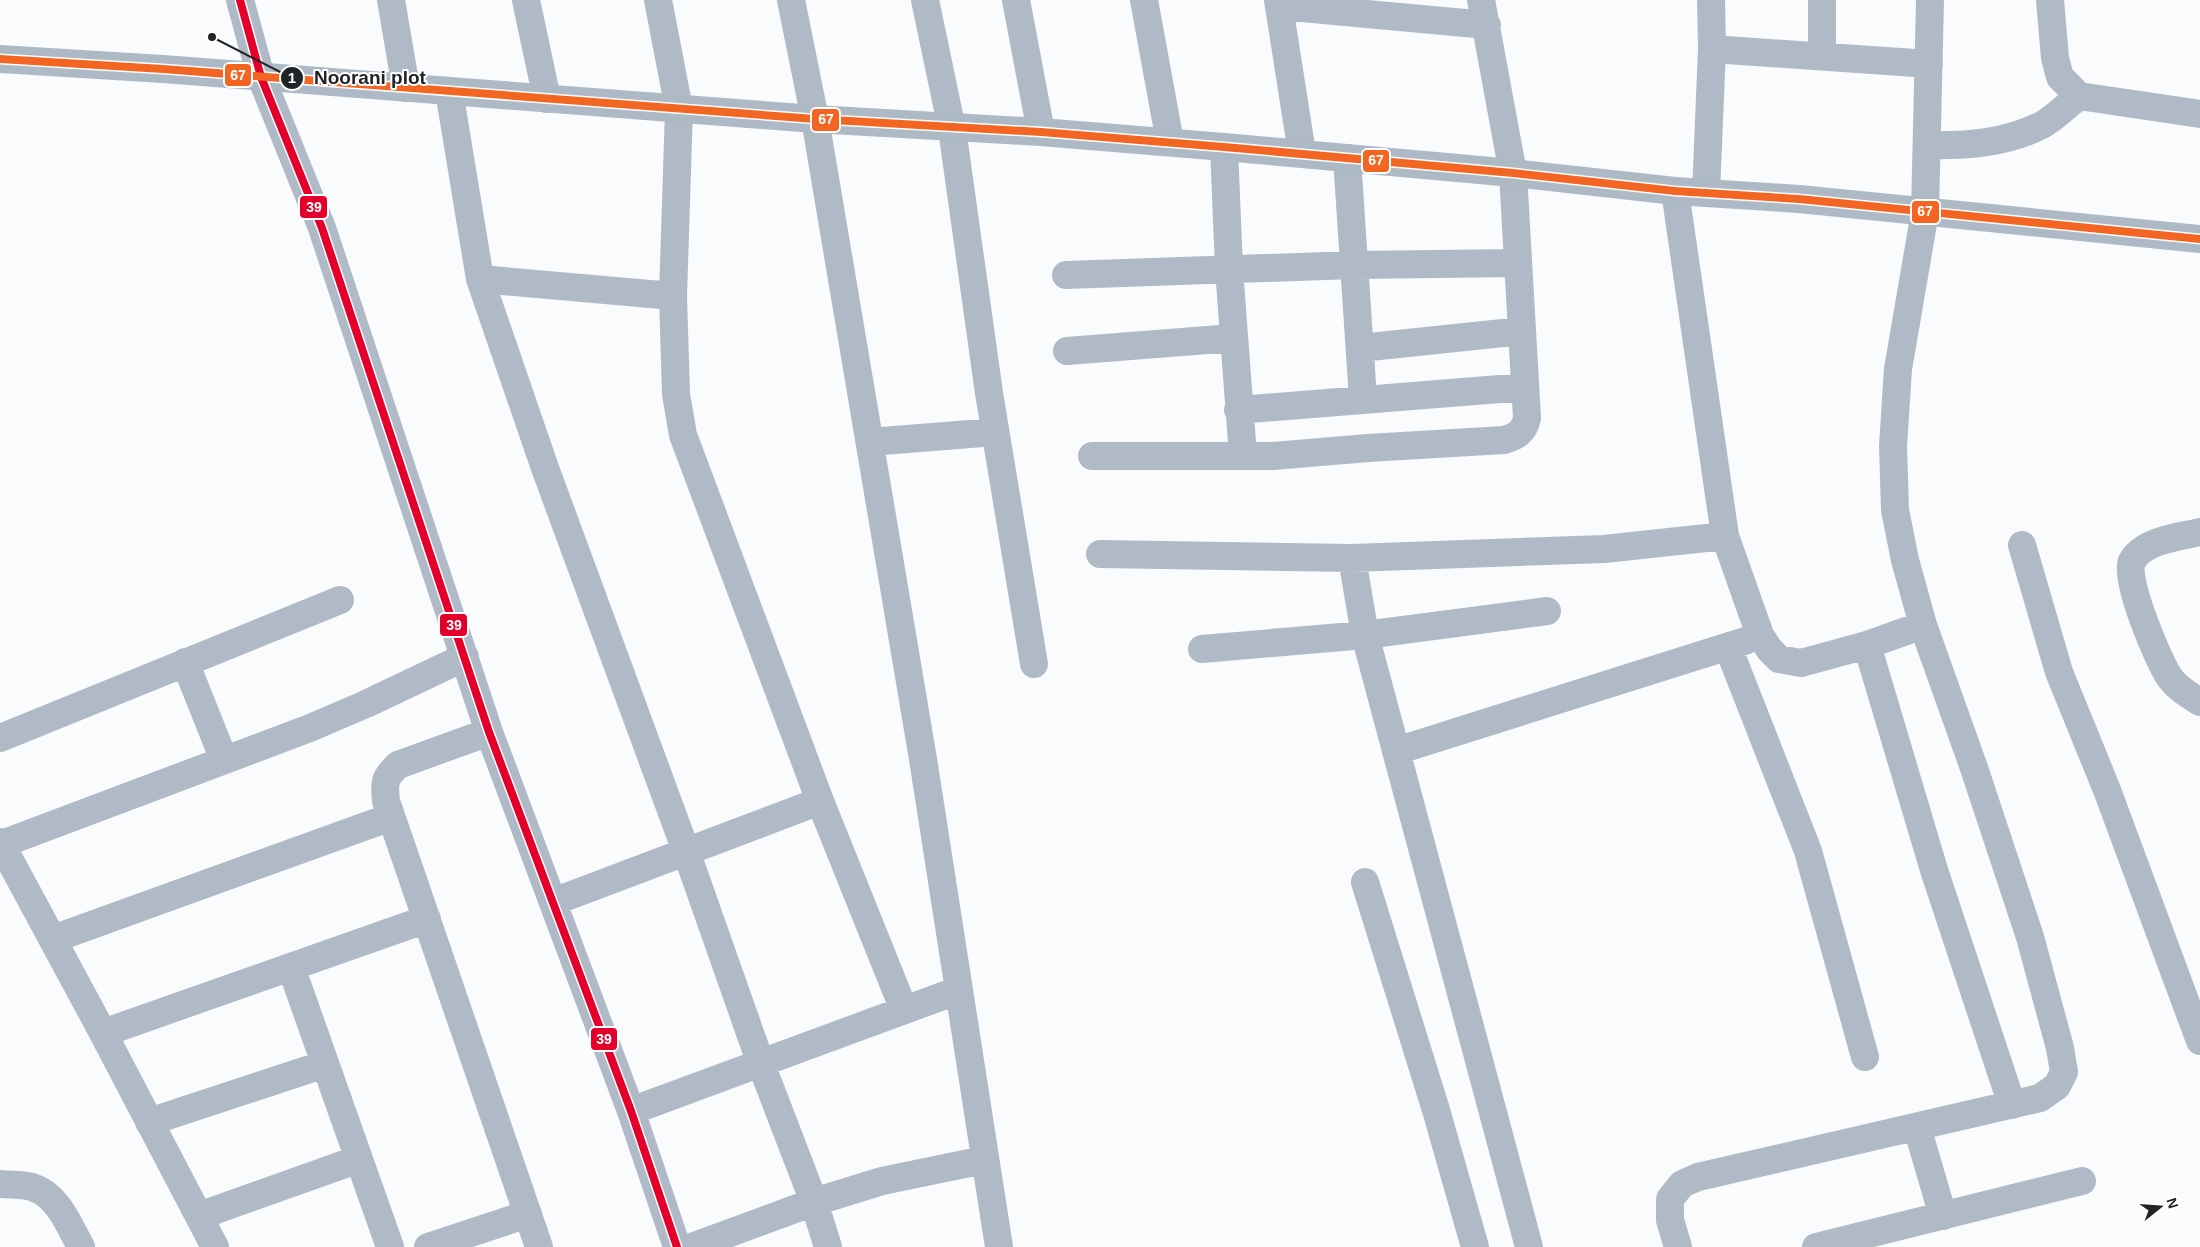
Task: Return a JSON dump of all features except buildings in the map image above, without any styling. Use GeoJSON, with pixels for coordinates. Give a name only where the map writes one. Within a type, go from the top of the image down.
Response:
{"type":"FeatureCollection","features":[{"type":"Feature","properties":{"kind":"main road"},"geometry":{"type":"LineString","coordinates":[[0,59],[815,119],[1041,132],[1224,146],[1513,173],[1675,191],[1798,199],[2200,240]]}},
{"type":"Feature","properties":{"kind":"street"},"geometry":{"type":"LineString","coordinates":[[240,0],[261,77],[322,228],[489,732],[631,1111],[677,1247]]}},
{"type":"Feature","properties":{"kind":"street"},"geometry":{"type":"LineString","coordinates":[[391,0],[406,88]]}},
{"type":"Feature","properties":{"kind":"street"},"geometry":{"type":"LineString","coordinates":[[526,0],[547,99]]}},
{"type":"Feature","properties":{"kind":"street"},"geometry":{"type":"LineString","coordinates":[[658,0],[679,109],[673,296],[676,394],[683,435],[820,801],[904,1010]]}},
{"type":"Feature","properties":{"kind":"street"},"geometry":{"type":"LineString","coordinates":[[791,0],[815,119],[923,758],[999,1247]]}},
{"type":"Feature","properties":{"kind":"street"},"geometry":{"type":"LineString","coordinates":[[925,0],[952,128],[995,432],[1034,664]]}},
{"type":"Feature","properties":{"kind":"street"},"geometry":{"type":"LineString","coordinates":[[1016,0],[1041,132]]}},
{"type":"Feature","properties":{"kind":"street"},"geometry":{"type":"LineString","coordinates":[[1144,0],[1170,142]]}},
{"type":"Feature","properties":{"kind":"street"},"geometry":{"type":"LineString","coordinates":[[1706,193],[1712,49],[1711,0]]}},
{"type":"Feature","properties":{"kind":"street"},"geometry":{"type":"LineString","coordinates":[[1822,0],[1822,56]]}},
{"type":"Feature","properties":{"kind":"street"},"geometry":{"type":"LineString","coordinates":[[1678,1247],[1670,1220],[1670,1199],[1682,1184],[1698,1177],[2040,1098],[2058,1086],[2064,1072],[2030,936],[1974,768],[1923,625],[1905,560],[1895,510],[1893,446],[1898,369],[1925,212],[1930,64],[1930,0]]}},
{"type":"Feature","properties":{"kind":"street"},"geometry":{"type":"LineString","coordinates":[[2050,0],[2055,58],[2060,77],[2079,96],[2200,114]]}},
{"type":"Feature","properties":{"kind":"street"},"geometry":{"type":"LineString","coordinates":[[1092,456],[1274,456],[1504,440],[1515,436],[1525,428],[1527,418],[1513,173],[1484,12],[1279,3],[1302,153]]}},
{"type":"Feature","properties":{"kind":"street"},"geometry":{"type":"LineString","coordinates":[[1712,49],[1930,64]]}},
{"type":"Feature","properties":{"kind":"street"},"geometry":{"type":"LineString","coordinates":[[449,91],[480,279],[545,468],[686,851],[761,1064],[814,1202],[828,1247]]}},
{"type":"Feature","properties":{"kind":"street"},"geometry":{"type":"LineString","coordinates":[[1928,145],[1960,146],[2005,139],[2043,124],[2079,96]]}},
{"type":"Feature","properties":{"kind":"street"},"geometry":{"type":"LineString","coordinates":[[1224,146],[1233,338],[1243,456]]}},
{"type":"Feature","properties":{"kind":"street"},"geometry":{"type":"LineString","coordinates":[[1347,158],[1363,399]]}},
{"type":"Feature","properties":{"kind":"street"},"geometry":{"type":"LineString","coordinates":[[1675,191],[1725,536],[1760,635],[1769,649],[1780,659],[1801,664],[1867,645],[1923,625]]}},
{"type":"Feature","properties":{"kind":"street"},"geometry":{"type":"LineString","coordinates":[[1066,275],[1354,265],[1518,263]]}},
{"type":"Feature","properties":{"kind":"street"},"geometry":{"type":"LineString","coordinates":[[480,279],[673,296]]}},
{"type":"Feature","properties":{"kind":"street"},"geometry":{"type":"LineString","coordinates":[[1360,348],[1522,331]]}},
{"type":"Feature","properties":{"kind":"street"},"geometry":{"type":"LineString","coordinates":[[1067,351],[1233,338]]}},
{"type":"Feature","properties":{"kind":"street"},"geometry":{"type":"LineString","coordinates":[[1238,410],[1525,387]]}},
{"type":"Feature","properties":{"kind":"street"},"geometry":{"type":"LineString","coordinates":[[870,442],[995,432]]}},
{"type":"Feature","properties":{"kind":"street"},"geometry":{"type":"LineString","coordinates":[[2200,532],[2142,548],[2131,562],[2130,579],[2138,608],[2170,678],[2184,692],[2200,702]]}},
{"type":"Feature","properties":{"kind":"street"},"geometry":{"type":"LineString","coordinates":[[1100,554],[1352,558],[1604,549],[1725,536]]}},
{"type":"Feature","properties":{"kind":"street"},"geometry":{"type":"LineString","coordinates":[[2022,545],[2059,672],[2107,790],[2200,1041]]}},
{"type":"Feature","properties":{"kind":"street"},"geometry":{"type":"LineString","coordinates":[[1352,558],[1365,636],[1529,1247]]}},
{"type":"Feature","properties":{"kind":"street"},"geometry":{"type":"LineString","coordinates":[[0,738],[340,600]]}},
{"type":"Feature","properties":{"kind":"street"},"geometry":{"type":"LineString","coordinates":[[1202,649],[1365,636],[1547,611]]}},
{"type":"Feature","properties":{"kind":"street"},"geometry":{"type":"LineString","coordinates":[[1396,751],[1728,647],[1760,635]]}},
{"type":"Feature","properties":{"kind":"street"},"geometry":{"type":"LineString","coordinates":[[1867,645],[1934,870],[2012,1105]]}},
{"type":"Feature","properties":{"kind":"street"},"geometry":{"type":"LineString","coordinates":[[1728,647],[1808,851],[1865,1057]]}},
{"type":"Feature","properties":{"kind":"street"},"geometry":{"type":"LineString","coordinates":[[215,1247],[1,843],[358,708],[464,657]]}},
{"type":"Feature","properties":{"kind":"street"},"geometry":{"type":"LineString","coordinates":[[186,662],[224,760]]}},
{"type":"Feature","properties":{"kind":"street"},"geometry":{"type":"LineString","coordinates":[[489,732],[398,765],[389,773],[384,784],[386,801],[391,817],[539,1247]]}},
{"type":"Feature","properties":{"kind":"street"},"geometry":{"type":"LineString","coordinates":[[552,902],[820,801]]}},
{"type":"Feature","properties":{"kind":"street"},"geometry":{"type":"LineString","coordinates":[[53,939],[391,817]]}},
{"type":"Feature","properties":{"kind":"street"},"geometry":{"type":"LineString","coordinates":[[1365,882],[1436,1110],[1475,1247]]}},
{"type":"Feature","properties":{"kind":"street"},"geometry":{"type":"LineString","coordinates":[[103,1033],[427,919]]}},
{"type":"Feature","properties":{"kind":"street"},"geometry":{"type":"LineString","coordinates":[[291,967],[390,1247]]}},
{"type":"Feature","properties":{"kind":"street"},"geometry":{"type":"LineString","coordinates":[[631,1111],[959,990]]}},
{"type":"Feature","properties":{"kind":"street"},"geometry":{"type":"LineString","coordinates":[[150,1122],[325,1064]]}},
{"type":"Feature","properties":{"kind":"street"},"geometry":{"type":"LineString","coordinates":[[1917,1127],[1943,1216]]}},
{"type":"Feature","properties":{"kind":"street"},"geometry":{"type":"LineString","coordinates":[[198,1216],[359,1159]]}},
{"type":"Feature","properties":{"kind":"street"},"geometry":{"type":"LineString","coordinates":[[692,1247],[814,1202],[882,1181],[984,1160]]}},
{"type":"Feature","properties":{"kind":"street"},"geometry":{"type":"LineString","coordinates":[[1816,1247],[2082,1182]]}},
{"type":"Feature","properties":{"kind":"street"},"geometry":{"type":"LineString","coordinates":[[0,1184],[31,1186],[47,1194],[62,1212],[81,1247]]}},
{"type":"Feature","properties":{"kind":"street"},"geometry":{"type":"LineString","coordinates":[[428,1247],[528,1214]]}},
{"type":"Feature","properties":{"kind":"transit line","name":"39"},"geometry":{"type":"LineString","coordinates":[[240,0],[261,77],[322,228],[489,732],[631,1111],[677,1247]]}},
{"type":"Feature","properties":{"kind":"transit line","name":"67"},"geometry":{"type":"LineString","coordinates":[[0,59],[163,69],[815,119],[1041,132],[1513,173],[1675,191],[1799,199],[2200,239]]}},
{"type":"Feature","properties":{"kind":"place","name":"Noorani plot"},"geometry":{"type":"Point","coordinates":[212,37]}}]}
